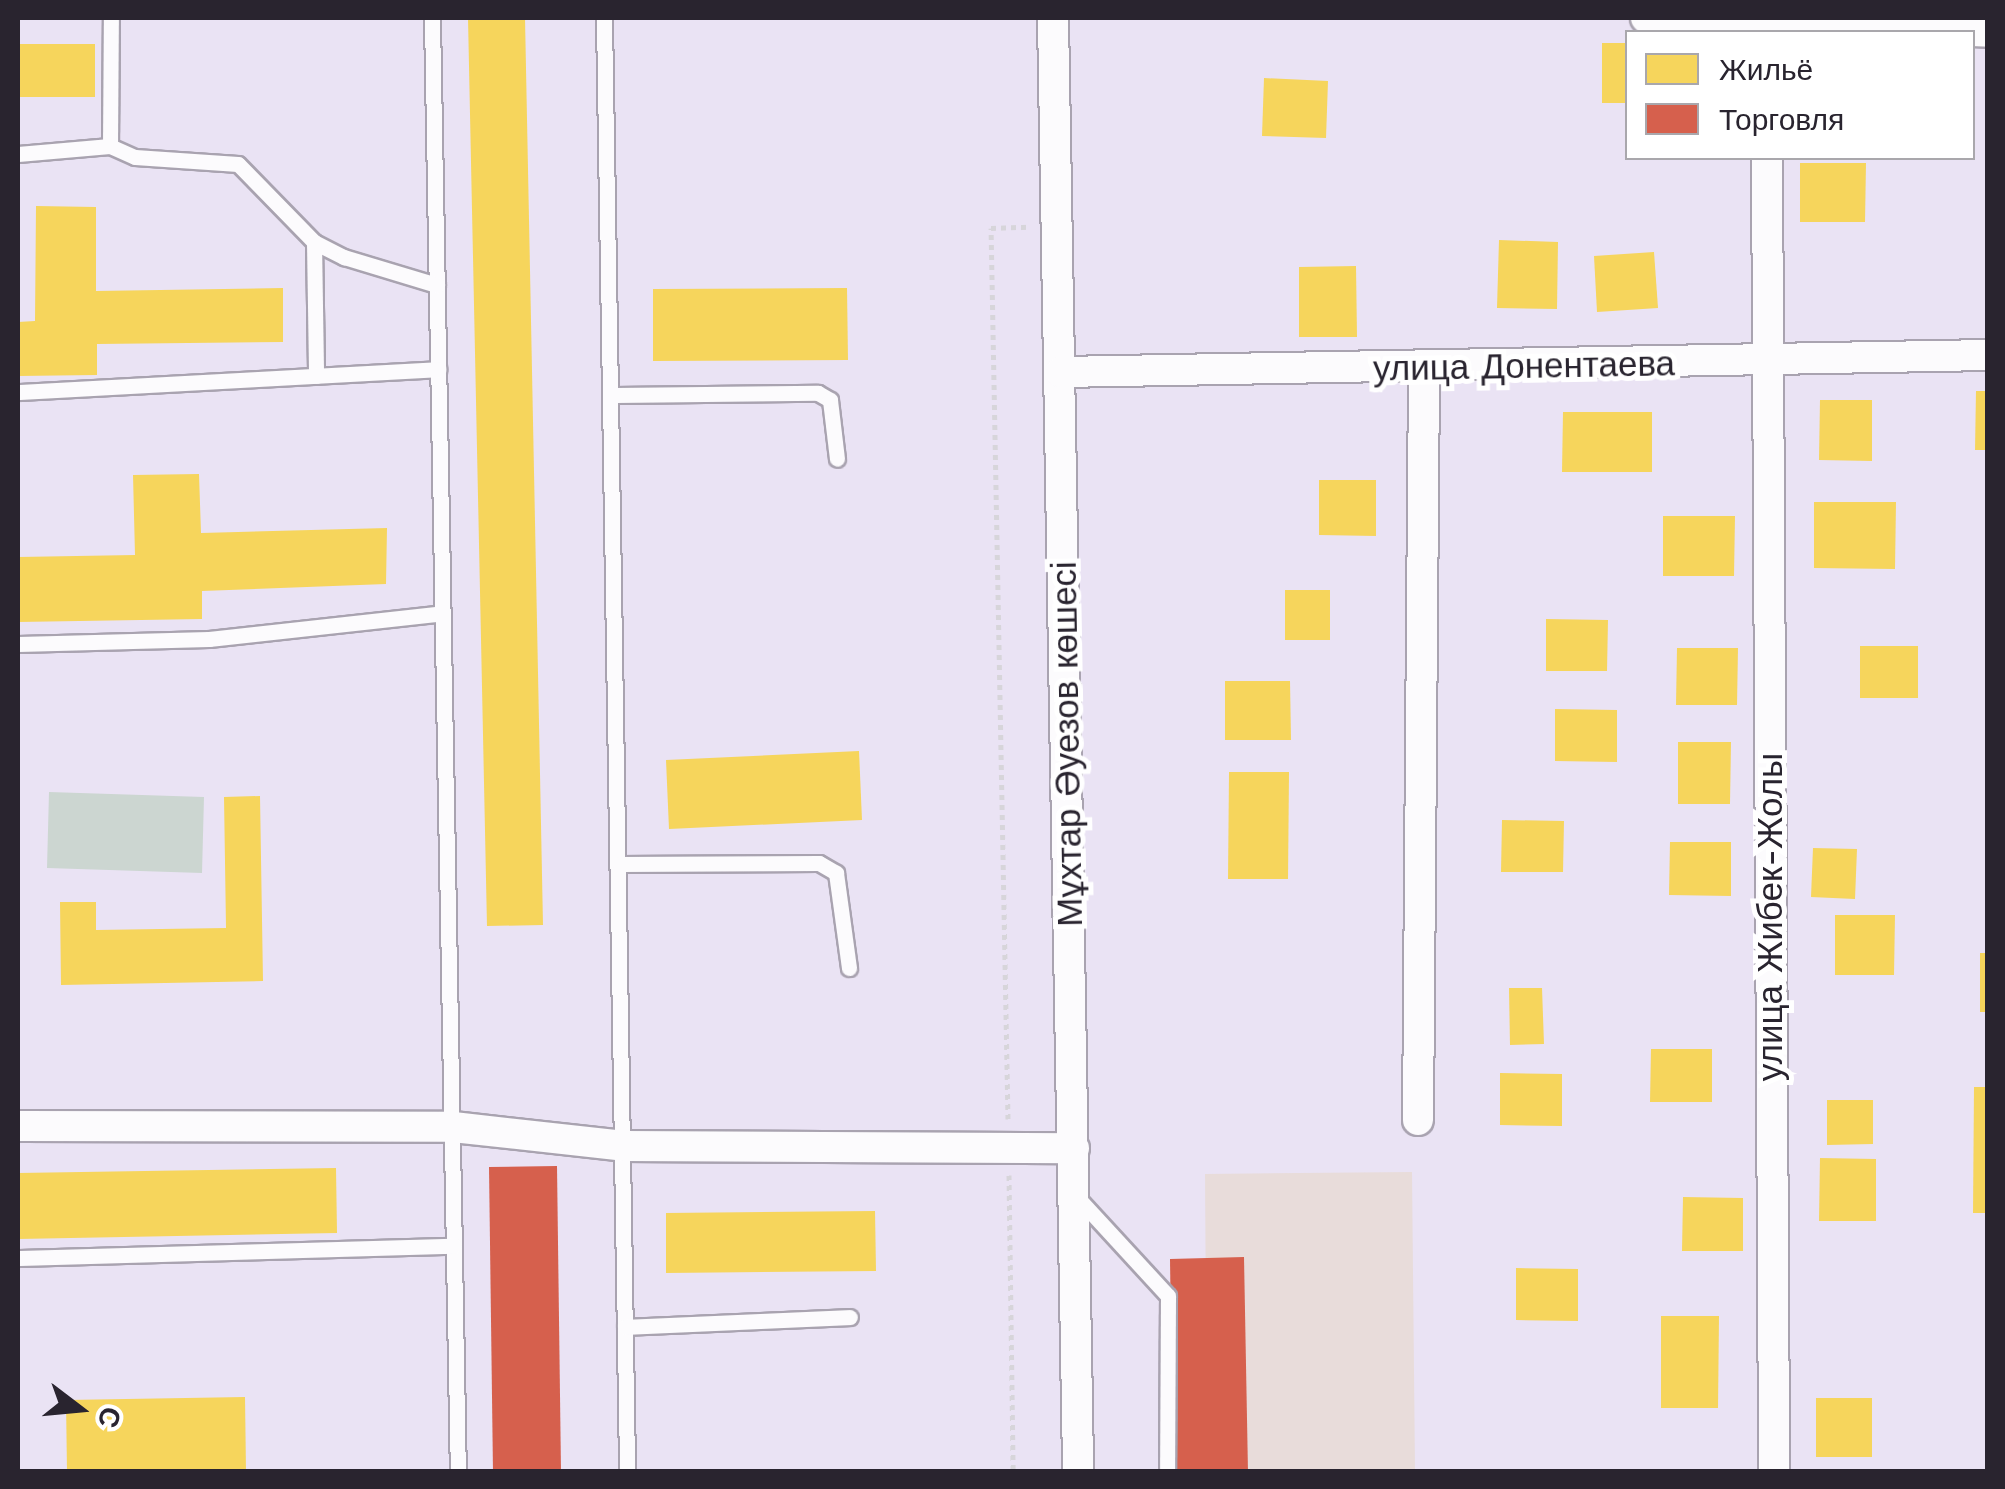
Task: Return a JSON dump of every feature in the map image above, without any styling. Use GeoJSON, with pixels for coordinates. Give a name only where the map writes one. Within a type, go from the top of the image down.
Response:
{"type":"FeatureCollection","features":[{"type":"Feature","properties":{"kind":"street","name":"Мұхтар Әуезов көшесі"},"geometry":{"type":"LineString","coordinates":[[1053,18],[1078,1472]]}},
{"type":"Feature","properties":{"kind":"street"},"geometry":{"type":"LineString","coordinates":[[1646,18],[1768,28],[1878,30]]}},
{"type":"Feature","properties":{"kind":"street","name":"улица Жибек-Жолы"},"geometry":{"type":"LineString","coordinates":[[1767,160],[1774,1472]]}},
{"type":"Feature","properties":{"kind":"street","name":"улица Донентаева"},"geometry":{"type":"LineString","coordinates":[[1061,372],[1988,355]]}},
{"type":"Feature","properties":{"kind":"street"},"geometry":{"type":"LineString","coordinates":[[1418,1120],[1424,368]]}},
{"type":"Feature","properties":{"kind":"street"},"geometry":{"type":"LineString","coordinates":[[18,1126],[453,1127],[624,1146],[1074,1148]]}},
{"type":"Feature","properties":{"kind":"lane"},"geometry":{"type":"LineString","coordinates":[[110,146],[111,18]]}},
{"type":"Feature","properties":{"kind":"lane"},"geometry":{"type":"LineString","coordinates":[[432,18],[458,1472]]}},
{"type":"Feature","properties":{"kind":"lane"},"geometry":{"type":"LineString","coordinates":[[604,18],[615,395],[627,1472]]}},
{"type":"Feature","properties":{"kind":"lane"},"geometry":{"type":"LineString","coordinates":[[18,154],[110,146],[134,157],[238,164],[314,242],[344,258],[437,284]]}},
{"type":"Feature","properties":{"kind":"lane"},"geometry":{"type":"LineString","coordinates":[[314,242],[316,376]]}},
{"type":"Feature","properties":{"kind":"lane"},"geometry":{"type":"LineString","coordinates":[[18,392],[438,369]]}},
{"type":"Feature","properties":{"kind":"lane"},"geometry":{"type":"LineString","coordinates":[[615,395],[818,392],[830,400],[837,458]]}},
{"type":"Feature","properties":{"kind":"lane"},"geometry":{"type":"LineString","coordinates":[[18,644],[209,639],[443,614]]}},
{"type":"Feature","properties":{"kind":"lane"},"geometry":{"type":"LineString","coordinates":[[620,864],[819,863],[836,873],[849,968]]}},
{"type":"Feature","properties":{"kind":"lane"},"geometry":{"type":"LineString","coordinates":[[1074,1194],[1168,1296],[1168,1472]]}},
{"type":"Feature","properties":{"kind":"lane"},"geometry":{"type":"LineString","coordinates":[[18,1258],[454,1246]]}},
{"type":"Feature","properties":{"kind":"lane"},"geometry":{"type":"LineString","coordinates":[[626,1328],[850,1317]]}},
{"type":"Feature","properties":{"kind":"path"},"geometry":{"type":"LineString","coordinates":[[1013,1472],[991,228],[1057,226]]}},
{"type":"Feature","properties":{"kind":"shaded area"},"geometry":{"type":"Polygon","coordinates":[[[49,792],[204,797],[202,873],[47,868],[49,792]]]}},
{"type":"Feature","properties":{"kind":"shaded area"},"geometry":{"type":"Polygon","coordinates":[[[1412,1172],[1415,1471],[1207,1471],[1205,1174],[1412,1172]]]}},
{"type":"Feature","properties":{"kind":"building: Жильё"},"geometry":{"type":"Polygon","coordinates":[[[468,18],[525,18],[543,925],[487,926],[468,18]]]}},
{"type":"Feature","properties":{"kind":"building: Жильё"},"geometry":{"type":"Polygon","coordinates":[[[1602,43],[1625,43],[1625,103],[1602,103],[1602,43]]]}},
{"type":"Feature","properties":{"kind":"building: Жильё"},"geometry":{"type":"Polygon","coordinates":[[[18,44],[95,44],[95,97],[18,97],[18,44]]]}},
{"type":"Feature","properties":{"kind":"building: Жильё"},"geometry":{"type":"Polygon","coordinates":[[[1264,78],[1328,81],[1326,138],[1262,136],[1264,78]]]}},
{"type":"Feature","properties":{"kind":"building: Жильё"},"geometry":{"type":"Polygon","coordinates":[[[1800,163],[1866,163],[1865,222],[1800,222],[1800,163]]]}},
{"type":"Feature","properties":{"kind":"building: Жильё"},"geometry":{"type":"Polygon","coordinates":[[[36,206],[96,207],[96,291],[283,288],[283,342],[97,344],[97,375],[18,376],[18,322],[35,321],[36,206]]]}},
{"type":"Feature","properties":{"kind":"building: Жильё"},"geometry":{"type":"Polygon","coordinates":[[[1499,240],[1558,242],[1557,309],[1497,308],[1499,240]]]}},
{"type":"Feature","properties":{"kind":"building: Жильё"},"geometry":{"type":"Polygon","coordinates":[[[1654,252],[1658,308],[1597,312],[1594,256],[1654,252]]]}},
{"type":"Feature","properties":{"kind":"building: Жильё"},"geometry":{"type":"Polygon","coordinates":[[[1356,266],[1357,337],[1299,337],[1299,267],[1356,266]]]}},
{"type":"Feature","properties":{"kind":"building: Жильё"},"geometry":{"type":"Polygon","coordinates":[[[847,288],[848,360],[653,361],[653,289],[847,288]]]}},
{"type":"Feature","properties":{"kind":"building: Жильё"},"geometry":{"type":"Polygon","coordinates":[[[1976,391],[1988,391],[1988,450],[1975,450],[1976,391]]]}},
{"type":"Feature","properties":{"kind":"building: Жильё"},"geometry":{"type":"Polygon","coordinates":[[[1820,400],[1872,400],[1872,461],[1819,460],[1820,400]]]}},
{"type":"Feature","properties":{"kind":"building: Жильё"},"geometry":{"type":"Polygon","coordinates":[[[1563,412],[1652,412],[1652,472],[1562,472],[1563,412]]]}},
{"type":"Feature","properties":{"kind":"building: Жильё"},"geometry":{"type":"Polygon","coordinates":[[[199,474],[201,533],[387,528],[386,584],[202,591],[202,619],[18,622],[18,557],[135,555],[133,475],[199,474]]]}},
{"type":"Feature","properties":{"kind":"building: Жильё"},"geometry":{"type":"Polygon","coordinates":[[[1319,480],[1376,480],[1376,536],[1319,535],[1319,480]]]}},
{"type":"Feature","properties":{"kind":"building: Жильё"},"geometry":{"type":"Polygon","coordinates":[[[1814,502],[1896,502],[1895,569],[1814,568],[1814,502]]]}},
{"type":"Feature","properties":{"kind":"building: Жильё"},"geometry":{"type":"Polygon","coordinates":[[[1663,516],[1735,516],[1734,576],[1663,576],[1663,516]]]}},
{"type":"Feature","properties":{"kind":"building: Жильё"},"geometry":{"type":"Polygon","coordinates":[[[1285,590],[1330,590],[1330,640],[1285,640],[1285,590]]]}},
{"type":"Feature","properties":{"kind":"building: Жильё"},"geometry":{"type":"Polygon","coordinates":[[[1546,619],[1608,620],[1607,671],[1546,671],[1546,619]]]}},
{"type":"Feature","properties":{"kind":"building: Жильё"},"geometry":{"type":"Polygon","coordinates":[[[1860,646],[1918,646],[1918,698],[1860,698],[1860,646]]]}},
{"type":"Feature","properties":{"kind":"building: Жильё"},"geometry":{"type":"Polygon","coordinates":[[[1677,648],[1738,648],[1737,705],[1676,705],[1677,648]]]}},
{"type":"Feature","properties":{"kind":"building: Жильё"},"geometry":{"type":"Polygon","coordinates":[[[1225,681],[1290,681],[1291,740],[1225,740],[1225,681]]]}},
{"type":"Feature","properties":{"kind":"building: Жильё"},"geometry":{"type":"Polygon","coordinates":[[[1555,709],[1617,710],[1617,762],[1555,761],[1555,709]]]}},
{"type":"Feature","properties":{"kind":"building: Жильё"},"geometry":{"type":"Polygon","coordinates":[[[1678,742],[1731,742],[1730,804],[1678,804],[1678,742]]]}},
{"type":"Feature","properties":{"kind":"building: Жильё"},"geometry":{"type":"Polygon","coordinates":[[[859,751],[862,820],[669,829],[666,760],[859,751]]]}},
{"type":"Feature","properties":{"kind":"building: Жильё"},"geometry":{"type":"Polygon","coordinates":[[[1229,772],[1289,772],[1288,879],[1228,879],[1229,772]]]}},
{"type":"Feature","properties":{"kind":"building: Жильё"},"geometry":{"type":"Polygon","coordinates":[[[260,796],[263,981],[61,985],[60,902],[96,902],[96,930],[226,928],[224,797],[260,796]]]}},
{"type":"Feature","properties":{"kind":"building: Жильё"},"geometry":{"type":"Polygon","coordinates":[[[1502,820],[1564,821],[1563,872],[1501,872],[1502,820]]]}},
{"type":"Feature","properties":{"kind":"building: Жильё"},"geometry":{"type":"Polygon","coordinates":[[[1670,842],[1731,842],[1731,896],[1669,895],[1670,842]]]}},
{"type":"Feature","properties":{"kind":"building: Жильё"},"geometry":{"type":"Polygon","coordinates":[[[1813,848],[1857,849],[1855,899],[1811,897],[1813,848]]]}},
{"type":"Feature","properties":{"kind":"building: Жильё"},"geometry":{"type":"Polygon","coordinates":[[[1835,915],[1895,915],[1894,975],[1835,975],[1835,915]]]}},
{"type":"Feature","properties":{"kind":"building: Жильё"},"geometry":{"type":"Polygon","coordinates":[[[1980,953],[1988,953],[1988,1012],[1980,1012],[1980,953]]]}},
{"type":"Feature","properties":{"kind":"building: Жильё"},"geometry":{"type":"Polygon","coordinates":[[[1509,988],[1542,988],[1544,1044],[1510,1045],[1509,988]]]}},
{"type":"Feature","properties":{"kind":"building: Жильё"},"geometry":{"type":"Polygon","coordinates":[[[1651,1049],[1712,1049],[1712,1102],[1650,1102],[1651,1049]]]}},
{"type":"Feature","properties":{"kind":"building: Жильё"},"geometry":{"type":"Polygon","coordinates":[[[1500,1073],[1562,1074],[1562,1126],[1500,1125],[1500,1073]]]}},
{"type":"Feature","properties":{"kind":"building: Жильё"},"geometry":{"type":"Polygon","coordinates":[[[1974,1087],[1988,1087],[1988,1213],[1973,1213],[1974,1087]]]}},
{"type":"Feature","properties":{"kind":"building: Жильё"},"geometry":{"type":"Polygon","coordinates":[[[1827,1100],[1873,1100],[1873,1144],[1827,1145],[1827,1100]]]}},
{"type":"Feature","properties":{"kind":"building: Жильё"},"geometry":{"type":"Polygon","coordinates":[[[1820,1158],[1876,1159],[1876,1221],[1819,1221],[1820,1158]]]}},
{"type":"Feature","properties":{"kind":"building: Жильё"},"geometry":{"type":"Polygon","coordinates":[[[336,1168],[337,1233],[18,1239],[18,1173],[336,1168]]]}},
{"type":"Feature","properties":{"kind":"building: Жильё"},"geometry":{"type":"Polygon","coordinates":[[[1683,1197],[1743,1198],[1743,1251],[1682,1251],[1683,1197]]]}},
{"type":"Feature","properties":{"kind":"building: Жильё"},"geometry":{"type":"Polygon","coordinates":[[[875,1211],[876,1271],[666,1273],[666,1213],[875,1211]]]}},
{"type":"Feature","properties":{"kind":"building: Жильё"},"geometry":{"type":"Polygon","coordinates":[[[1516,1268],[1578,1269],[1578,1321],[1516,1320],[1516,1268]]]}},
{"type":"Feature","properties":{"kind":"building: Жильё"},"geometry":{"type":"Polygon","coordinates":[[[1661,1316],[1719,1316],[1718,1408],[1661,1408],[1661,1316]]]}},
{"type":"Feature","properties":{"kind":"building: Жильё"},"geometry":{"type":"Polygon","coordinates":[[[245,1397],[246,1472],[67,1472],[66,1400],[245,1397]]]}},
{"type":"Feature","properties":{"kind":"building: Жильё"},"geometry":{"type":"Polygon","coordinates":[[[1816,1398],[1872,1398],[1872,1457],[1816,1457],[1816,1398]]]}},
{"type":"Feature","properties":{"kind":"building: Торговля"},"geometry":{"type":"Polygon","coordinates":[[[557,1166],[561,1472],[493,1472],[489,1167],[557,1166]]]}},
{"type":"Feature","properties":{"kind":"building: Торговля"},"geometry":{"type":"Polygon","coordinates":[[[1244,1257],[1248,1472],[1173,1472],[1170,1259],[1244,1257]]]}}]}
